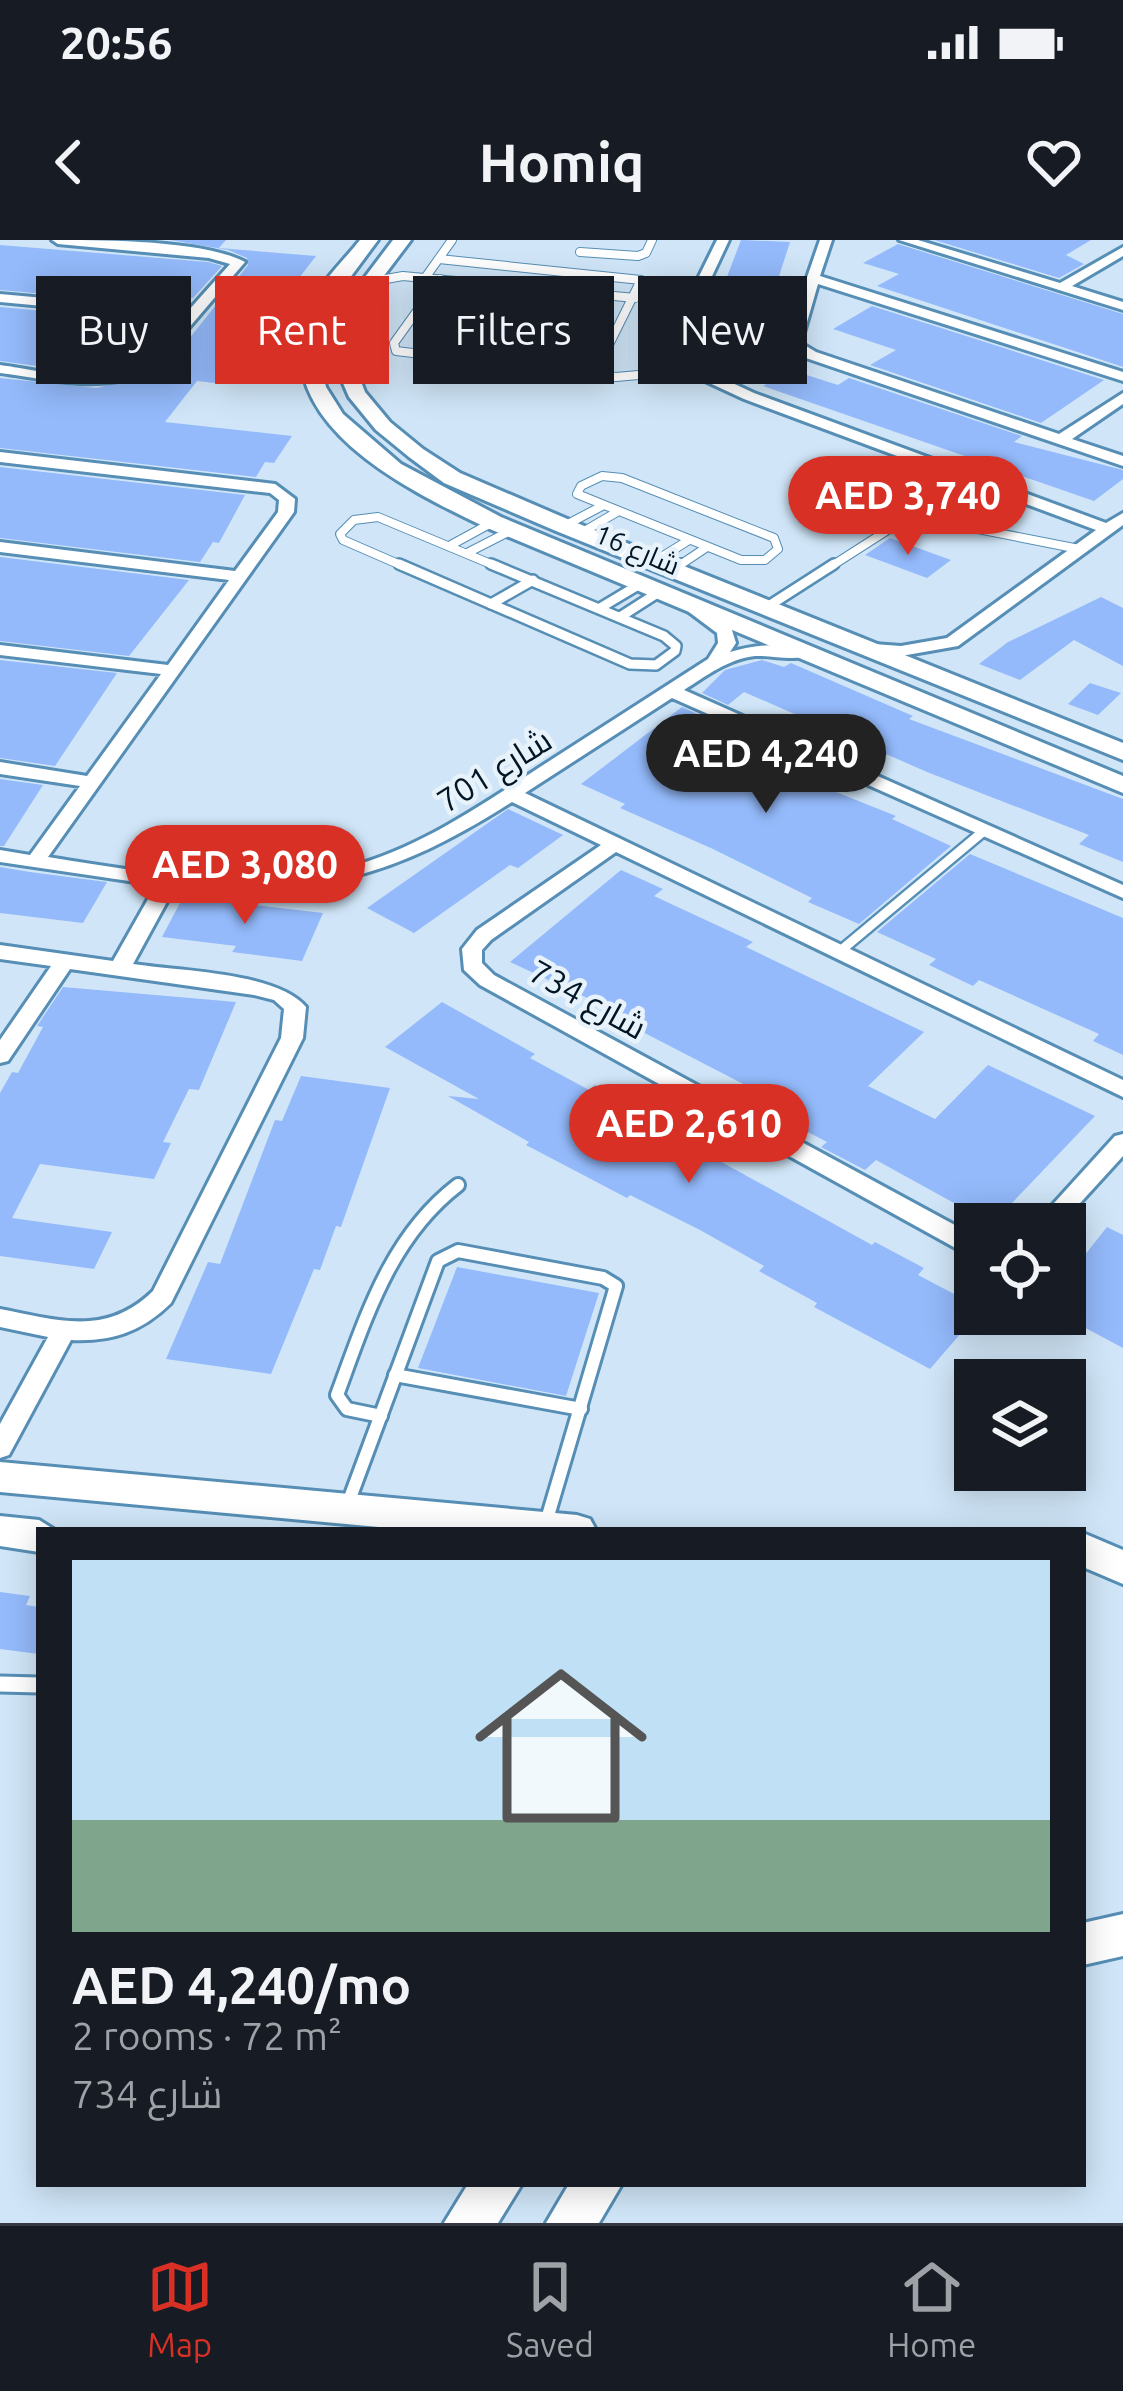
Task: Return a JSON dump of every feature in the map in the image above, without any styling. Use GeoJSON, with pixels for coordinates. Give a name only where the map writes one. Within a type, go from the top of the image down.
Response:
{"type":"FeatureCollection","features":[{"type":"Feature","properties":{"kind":"street"},"geometry":{"type":"LineString","coordinates":[[0,369],[100,380],[133,376],[147,368],[238,262],[210,254],[58,240]]}},
{"type":"Feature","properties":{"kind":"street","name":"شارع 16"},"geometry":{"type":"LineString","coordinates":[[369,240],[316,311],[307,358],[311,378],[338,419],[385,463],[437,496],[503,526],[656,578],[766,607],[1123,752]]}},
{"type":"Feature","properties":{"kind":"street","name":"شارع 16"},"geometry":{"type":"LineString","coordinates":[[372,276],[387,250],[402,240]]}},
{"type":"Feature","properties":{"kind":"street"},"geometry":{"type":"LineString","coordinates":[[706,276],[723,240]]}},
{"type":"Feature","properties":{"kind":"street"},"geometry":{"type":"LineString","coordinates":[[826,240],[793,338],[795,345],[811,355],[1123,461]]}},
{"type":"Feature","properties":{"kind":"street"},"geometry":{"type":"LineString","coordinates":[[905,240],[1123,306]]}},
{"type":"Feature","properties":{"kind":"street"},"geometry":{"type":"LineString","coordinates":[[1107,240],[1123,248]]}},
{"type":"Feature","properties":{"kind":"street"},"geometry":{"type":"LineString","coordinates":[[1062,287],[1123,248]]}},
{"type":"Feature","properties":{"kind":"street"},"geometry":{"type":"LineString","coordinates":[[813,278],[1123,377]]}},
{"type":"Feature","properties":{"kind":"street"},"geometry":{"type":"LineString","coordinates":[[0,298],[194,316]]}},
{"type":"Feature","properties":{"kind":"street","name":"شارع 16"},"geometry":{"type":"LineString","coordinates":[[352,384],[383,426],[452,478],[572,530],[656,578],[695,608],[1123,785]]}},
{"type":"Feature","properties":{"kind":"street"},"geometry":{"type":"LineString","coordinates":[[724,384],[1116,524]]}},
{"type":"Feature","properties":{"kind":"street"},"geometry":{"type":"LineString","coordinates":[[1060,440],[1123,397]]}},
{"type":"Feature","properties":{"kind":"street"},"geometry":{"type":"LineString","coordinates":[[0,457],[274,489],[287,499],[286,512],[35,861]]}},
{"type":"Feature","properties":{"kind":"street"},"geometry":{"type":"LineString","coordinates":[[866,647],[919,650],[952,642],[1116,524]]}},
{"type":"Feature","properties":{"kind":"street"},"geometry":{"type":"LineString","coordinates":[[0,547],[236,576]]}},
{"type":"Feature","properties":{"kind":"street"},"geometry":{"type":"LineString","coordinates":[[695,608],[725,631],[727,643],[714,663]]}},
{"type":"Feature","properties":{"kind":"street"},"geometry":{"type":"LineString","coordinates":[[952,642],[942,664],[964,687]]}},
{"type":"Feature","properties":{"kind":"street"},"geometry":{"type":"LineString","coordinates":[[0,650],[169,670]]}},
{"type":"Feature","properties":{"kind":"street","name":"شارع 701"},"geometry":{"type":"LineString","coordinates":[[0,856],[168,881],[274,886],[353,875],[404,858],[514,796],[714,663],[751,651],[803,653]]}},
{"type":"Feature","properties":{"kind":"street"},"geometry":{"type":"LineString","coordinates":[[674,692],[1123,892]]}},
{"type":"Feature","properties":{"kind":"street"},"geometry":{"type":"LineString","coordinates":[[1026,745],[1123,772]]}},
{"type":"Feature","properties":{"kind":"street"},"geometry":{"type":"LineString","coordinates":[[0,769],[90,782]]}},
{"type":"Feature","properties":{"kind":"street"},"geometry":{"type":"LineString","coordinates":[[514,796],[1123,1089]]}},
{"type":"Feature","properties":{"kind":"street","name":"شارع 734"},"geometry":{"type":"LineString","coordinates":[[615,844],[484,935],[472,949],[471,964],[487,980],[954,1238]]}},
{"type":"Feature","properties":{"kind":"street"},"geometry":{"type":"LineString","coordinates":[[119,970],[168,881]]}},
{"type":"Feature","properties":{"kind":"street"},"geometry":{"type":"LineString","coordinates":[[0,952],[281,995],[295,1007],[292,1038],[162,1297],[144,1319],[122,1330],[64,1330],[0,1318]]}},
{"type":"Feature","properties":{"kind":"street"},"geometry":{"type":"LineString","coordinates":[[0,1056],[64,962]]}},
{"type":"Feature","properties":{"kind":"street"},"geometry":{"type":"LineString","coordinates":[[1066,1203],[1123,1142]]}},
{"type":"Feature","properties":{"kind":"street"},"geometry":{"type":"LineString","coordinates":[[0,1448],[64,1330]]}},
{"type":"Feature","properties":{"kind":"street"},"geometry":{"type":"LineString","coordinates":[[0,1477],[345,1510],[442,1525],[502,1527]]}},
{"type":"Feature","properties":{"kind":"street"},"geometry":{"type":"LineString","coordinates":[[0,1532],[36,1536]]}},
{"type":"Feature","properties":{"kind":"street"},"geometry":{"type":"LineString","coordinates":[[468,2223],[496,2187]]}},
{"type":"Feature","properties":{"kind":"street"},"geometry":{"type":"LineString","coordinates":[[570,2223],[596,2187]]}},
{"type":"Feature","properties":{"kind":"lane"},"geometry":{"type":"LineString","coordinates":[[389,278],[427,274],[452,240]]}},
{"type":"Feature","properties":{"kind":"lane"},"geometry":{"type":"LineString","coordinates":[[580,252],[638,256],[646,253],[652,240]]}},
{"type":"Feature","properties":{"kind":"lane"},"geometry":{"type":"LineString","coordinates":[[387,250],[394,266],[432,276]]}},
{"type":"Feature","properties":{"kind":"lane"},"geometry":{"type":"LineString","coordinates":[[439,259],[638,278],[642,283],[614,337]]}},
{"type":"Feature","properties":{"kind":"lane"},"geometry":{"type":"LineString","coordinates":[[458,276],[455,270],[469,262]]}},
{"type":"Feature","properties":{"kind":"lane"},"geometry":{"type":"LineString","coordinates":[[614,296],[635,298]]}},
{"type":"Feature","properties":{"kind":"lane"},"geometry":{"type":"LineString","coordinates":[[413,317],[394,343],[396,352],[413,354]]}},
{"type":"Feature","properties":{"kind":"lane"},"geometry":{"type":"LineString","coordinates":[[616,476],[774,538],[776,554],[753,562],[602,506],[576,491],[596,478],[616,476]]}},
{"type":"Feature","properties":{"kind":"lane"},"geometry":{"type":"LineString","coordinates":[[572,530],[602,506]]}},
{"type":"Feature","properties":{"kind":"lane"},"geometry":{"type":"LineString","coordinates":[[572,530],[617,512]]}},
{"type":"Feature","properties":{"kind":"lane"},"geometry":{"type":"LineString","coordinates":[[378,518],[469,552],[664,635],[675,652],[656,665],[630,664],[343,540],[340,534],[354,520],[378,518]]}},
{"type":"Feature","properties":{"kind":"lane"},"geometry":{"type":"LineString","coordinates":[[766,607],[905,519],[932,520],[1079,550]]}},
{"type":"Feature","properties":{"kind":"lane"},"geometry":{"type":"LineString","coordinates":[[451,545],[503,526]]}},
{"type":"Feature","properties":{"kind":"lane"},"geometry":{"type":"LineString","coordinates":[[469,552],[503,526]]}},
{"type":"Feature","properties":{"kind":"lane"},"geometry":{"type":"LineString","coordinates":[[620,617],[689,540]]}},
{"type":"Feature","properties":{"kind":"lane"},"geometry":{"type":"LineString","coordinates":[[600,608],[707,547]]}},
{"type":"Feature","properties":{"kind":"lane"},"geometry":{"type":"LineString","coordinates":[[491,604],[533,580]]}},
{"type":"Feature","properties":{"kind":"lane"},"geometry":{"type":"LineString","coordinates":[[838,952],[985,830]]}},
{"type":"Feature","properties":{"kind":"lane"},"geometry":{"type":"LineString","coordinates":[[380,1416],[347,1409],[337,1395],[408,1228],[429,1204],[458,1185]]}},
{"type":"Feature","properties":{"kind":"lane"},"geometry":{"type":"LineString","coordinates":[[345,1510],[438,1261],[458,1251],[603,1278],[616,1286],[581,1409],[561,1527]]}},
{"type":"Feature","properties":{"kind":"lane"},"geometry":{"type":"LineString","coordinates":[[395,1376],[581,1409]]}},
{"type":"Feature","properties":{"kind":"lane"},"geometry":{"type":"LineString","coordinates":[[0,1684],[36,1684]]}},
{"type":"Feature","properties":{"kind":"building"},"geometry":{"type":"Polygon","coordinates":[[[170,240],[226,240],[219,248],[316,256],[301,276],[239,276],[248,265],[247,258],[170,240]]]}},
{"type":"Feature","properties":{"kind":"building"},"geometry":{"type":"Polygon","coordinates":[[[741,240],[790,242],[779,276],[727,276],[741,240]]]}},
{"type":"Feature","properties":{"kind":"building"},"geometry":{"type":"Polygon","coordinates":[[[934,240],[1091,240],[1066,255],[1084,264],[1059,278],[934,240]]]}},
{"type":"Feature","properties":{"kind":"building"},"geometry":{"type":"Polygon","coordinates":[[[898,244],[1123,314],[1123,367],[877,286],[899,274],[863,263],[898,244]]]}},
{"type":"Feature","properties":{"kind":"building"},"geometry":{"type":"Polygon","coordinates":[[[0,245],[222,266],[193,298],[191,276],[36,276],[36,293],[0,290],[0,245]]]}},
{"type":"Feature","properties":{"kind":"building"},"geometry":{"type":"Polygon","coordinates":[[[215,306],[215,382],[197,381],[165,422],[292,436],[274,463],[265,462],[256,477],[0,448],[0,378],[96,388],[191,384],[191,336],[215,306]]]}},
{"type":"Feature","properties":{"kind":"building"},"geometry":{"type":"Polygon","coordinates":[[[872,306],[1104,380],[1041,423],[870,365],[896,350],[833,329],[872,306]]]}},
{"type":"Feature","properties":{"kind":"building"},"geometry":{"type":"Polygon","coordinates":[[[0,307],[36,310],[36,366],[0,361],[0,307]]]}},
{"type":"Feature","properties":{"kind":"building"},"geometry":{"type":"Polygon","coordinates":[[[807,375],[838,385],[849,378],[1022,436],[1014,442],[1123,470],[1123,479],[1094,501],[763,386],[807,384],[807,375]]]}},
{"type":"Feature","properties":{"kind":"building"},"geometry":{"type":"Polygon","coordinates":[[[0,467],[245,495],[219,543],[213,542],[200,562],[0,538],[0,467]]]}},
{"type":"Feature","properties":{"kind":"building"},"geometry":{"type":"Polygon","coordinates":[[[890,538],[951,560],[927,578],[865,555],[890,538]]]}},
{"type":"Feature","properties":{"kind":"building"},"geometry":{"type":"Polygon","coordinates":[[[0,557],[189,580],[129,656],[0,641],[0,557]]]}},
{"type":"Feature","properties":{"kind":"building"},"geometry":{"type":"Polygon","coordinates":[[[1101,597],[1123,608],[1123,666],[1074,640],[1020,680],[979,664],[1008,642],[1101,597]]]}},
{"type":"Feature","properties":{"kind":"building"},"geometry":{"type":"Polygon","coordinates":[[[0,660],[117,673],[55,766],[0,758],[0,660]]]}},
{"type":"Feature","properties":{"kind":"building"},"geometry":{"type":"Polygon","coordinates":[[[762,660],[784,667],[791,663],[913,716],[909,719],[1123,799],[1123,862],[1079,844],[1089,835],[927,772],[744,692],[728,705],[702,693],[725,670],[762,660]]]}},
{"type":"Feature","properties":{"kind":"building"},"geometry":{"type":"Polygon","coordinates":[[[1090,683],[1121,693],[1098,715],[1068,704],[1090,683]]]}},
{"type":"Feature","properties":{"kind":"building"},"geometry":{"type":"Polygon","coordinates":[[[682,707],[708,719],[701,724],[802,772],[796,776],[896,816],[892,819],[951,846],[859,924],[808,902],[812,898],[713,849],[620,808],[625,804],[581,784],[682,707]]]}},
{"type":"Feature","properties":{"kind":"building"},"geometry":{"type":"Polygon","coordinates":[[[0,779],[43,785],[4,846],[0,846],[0,779]]]}},
{"type":"Feature","properties":{"kind":"building"},"geometry":{"type":"Polygon","coordinates":[[[508,809],[563,835],[518,868],[510,865],[414,933],[367,908],[508,809]]]}},
{"type":"Feature","properties":{"kind":"building"},"geometry":{"type":"Polygon","coordinates":[[[970,854],[1123,918],[1123,1055],[1093,1041],[1099,1034],[979,980],[973,986],[929,965],[936,959],[877,932],[970,854]]]}},
{"type":"Feature","properties":{"kind":"building"},"geometry":{"type":"Polygon","coordinates":[[[0,867],[107,882],[83,923],[0,913],[0,867]]]}},
{"type":"Feature","properties":{"kind":"building"},"geometry":{"type":"Polygon","coordinates":[[[621,870],[663,889],[654,896],[753,942],[746,947],[924,1032],[868,1086],[935,1119],[988,1065],[1095,1116],[1012,1203],[954,1203],[876,1160],[865,1170],[821,1147],[827,1142],[764,1109],[774,1100],[606,1013],[611,1009],[510,962],[621,870]]]}},
{"type":"Feature","properties":{"kind":"building"},"geometry":{"type":"Polygon","coordinates":[[[183,897],[323,913],[302,961],[232,952],[236,946],[162,937],[183,897]]]}},
{"type":"Feature","properties":{"kind":"building"},"geometry":{"type":"Polygon","coordinates":[[[63,987],[236,1002],[199,1090],[189,1089],[163,1142],[171,1143],[154,1179],[40,1164],[12,1218],[112,1232],[94,1269],[0,1256],[0,1093],[12,1072],[18,1073],[43,1027],[37,1026],[63,987]]]}},
{"type":"Feature","properties":{"kind":"building"},"geometry":{"type":"Polygon","coordinates":[[[442,1002],[535,1054],[530,1058],[589,1090],[595,1085],[640,1108],[636,1112],[687,1143],[872,1245],[875,1242],[924,1268],[918,1275],[954,1294],[954,1335],[959,1335],[930,1369],[814,1307],[817,1303],[759,1271],[764,1266],[700,1230],[526,1145],[529,1142],[448,1096],[479,1099],[385,1047],[442,1002]]]}},
{"type":"Feature","properties":{"kind":"building"},"geometry":{"type":"Polygon","coordinates":[[[301,1076],[390,1088],[341,1227],[336,1226],[320,1270],[314,1269],[271,1374],[166,1359],[208,1262],[220,1264],[275,1120],[282,1121],[301,1076]]]}},
{"type":"Feature","properties":{"kind":"building"},"geometry":{"type":"Polygon","coordinates":[[[1107,1227],[1123,1235],[1123,1348],[1086,1328],[1086,1254],[1107,1227]]]}},
{"type":"Feature","properties":{"kind":"building"},"geometry":{"type":"Polygon","coordinates":[[[457,1267],[599,1293],[566,1396],[418,1368],[457,1267]]]}},
{"type":"Feature","properties":{"kind":"building"},"geometry":{"type":"Polygon","coordinates":[[[0,1592],[30,1596],[26,1605],[36,1607],[36,1654],[0,1649],[0,1592]]]}}]}
